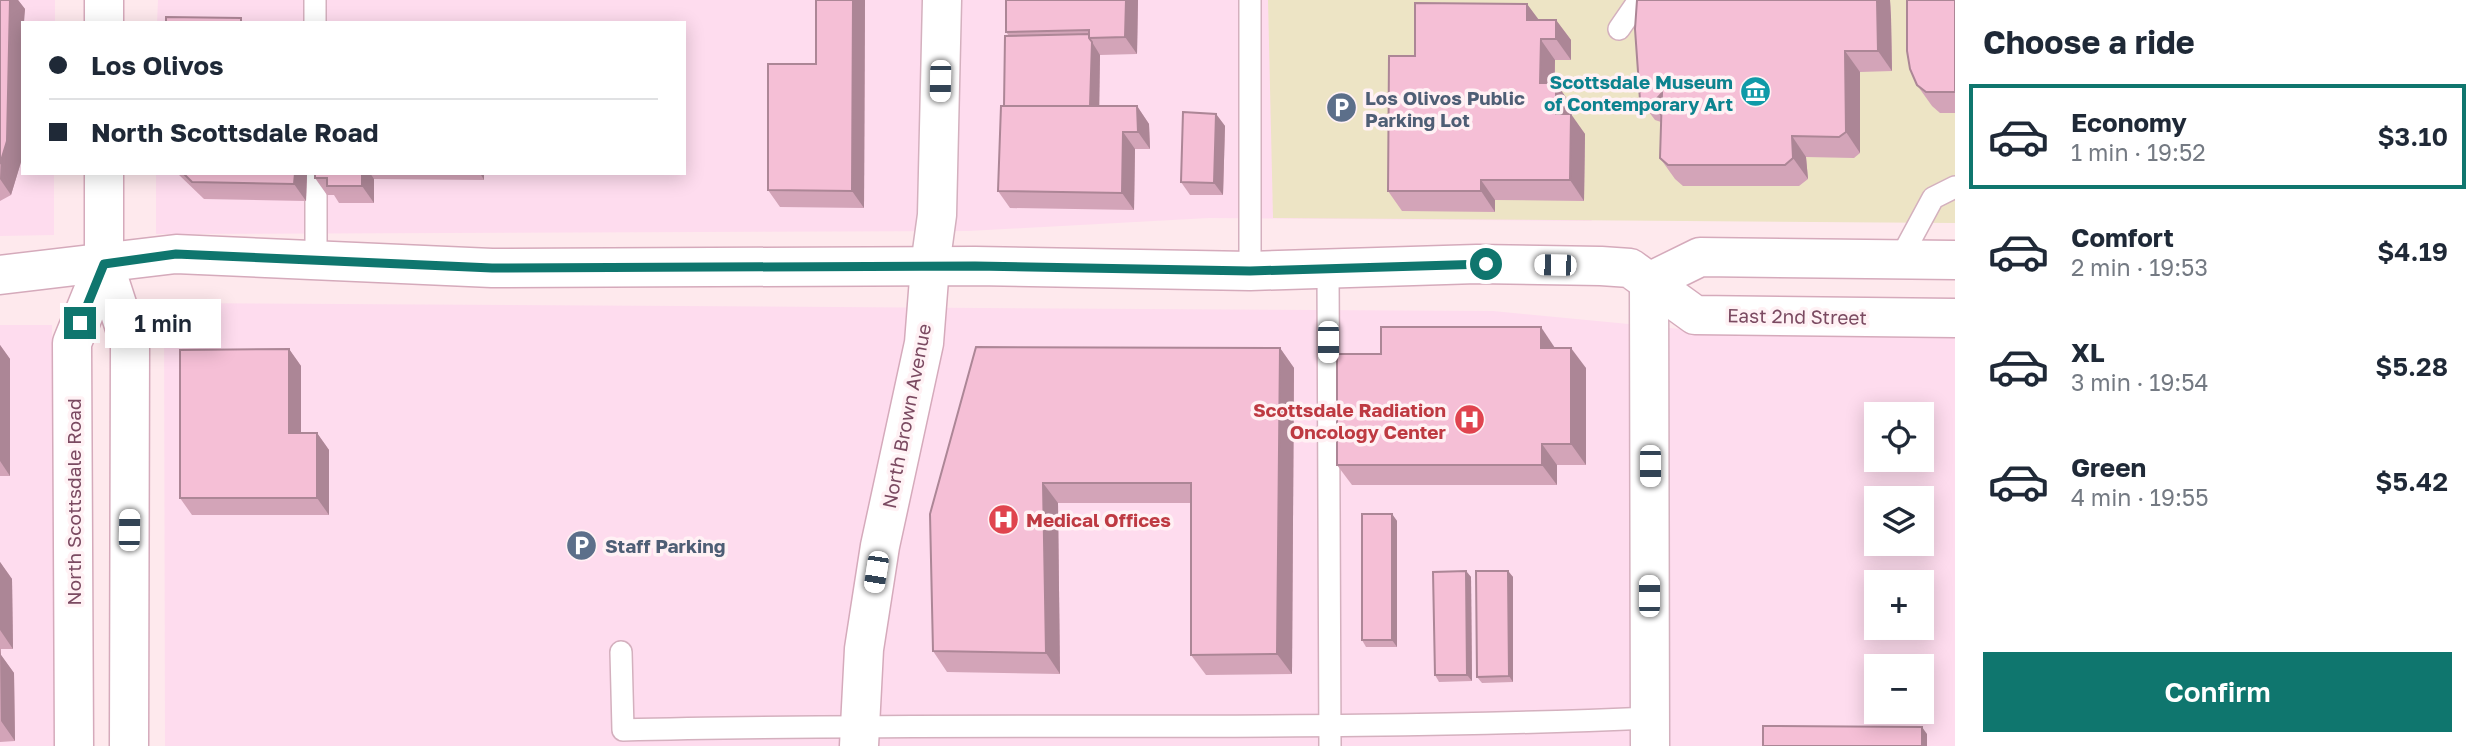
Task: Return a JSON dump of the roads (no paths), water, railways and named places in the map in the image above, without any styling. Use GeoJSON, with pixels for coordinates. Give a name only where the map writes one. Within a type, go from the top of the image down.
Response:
{"type":"FeatureCollection","features":[{"type":"Feature","properties":{"kind":"street"},"geometry":{"type":"LineString","coordinates":[[104,0],[104,21]]}},
{"type":"Feature","properties":{"kind":"street","name":"North Brown Avenue"},"geometry":{"type":"LineString","coordinates":[[860,736],[866,636],[880,546],[924,343],[937,215],[942,0]]}},
{"type":"Feature","properties":{"kind":"street","name":"North Scottsdale Road"},"geometry":{"type":"LineString","coordinates":[[104,175],[104,264],[130,344],[129,746]]}},
{"type":"Feature","properties":{"kind":"street","name":"East 2nd Street"},"geometry":{"type":"LineString","coordinates":[[0,275],[176,254],[492,268],[930,266],[1250,271],[1477,264],[1601,266],[1630,268],[1695,315],[1955,318]]}},
{"type":"Feature","properties":{"kind":"street"},"geometry":{"type":"LineString","coordinates":[[1650,732],[1649,282],[1700,257],[1955,260]]}},
{"type":"Feature","properties":{"kind":"street","name":"North Scottsdale Road"},"geometry":{"type":"LineString","coordinates":[[74,746],[72,343],[104,264]]}},
{"type":"Feature","properties":{"kind":"lane"},"geometry":{"type":"LineString","coordinates":[[315,0],[315,21]]}},
{"type":"Feature","properties":{"kind":"lane"},"geometry":{"type":"LineString","coordinates":[[1250,0],[1250,271]]}},
{"type":"Feature","properties":{"kind":"lane"},"geometry":{"type":"LineString","coordinates":[[1619,29],[1639,0]]}},
{"type":"Feature","properties":{"kind":"lane"},"geometry":{"type":"LineString","coordinates":[[316,175],[316,259]]}},
{"type":"Feature","properties":{"kind":"lane"},"geometry":{"type":"LineString","coordinates":[[1899,261],[1933,198],[1955,187]]}},
{"type":"Feature","properties":{"kind":"lane"},"geometry":{"type":"LineString","coordinates":[[1328,269],[1330,737]]}},
{"type":"Feature","properties":{"kind":"lane"},"geometry":{"type":"LineString","coordinates":[[621,652],[623,730],[860,736],[1330,737],[1650,732]]}},
{"type":"Feature","properties":{"kind":"place","name":"Scottsdale Museum of Contemporary Art"},"geometry":{"type":"Point","coordinates":[1756,92]}},
{"type":"Feature","properties":{"kind":"place","name":"Los Olivos Public Parking Lot"},"geometry":{"type":"Point","coordinates":[1342,108]}},
{"type":"Feature","properties":{"kind":"place","name":"Scottsdale Radiation Oncology Center"},"geometry":{"type":"Point","coordinates":[1469,420]}},
{"type":"Feature","properties":{"kind":"place","name":"Medical Offices"},"geometry":{"type":"Point","coordinates":[1003,519]}},
{"type":"Feature","properties":{"kind":"place","name":"Staff Parking"},"geometry":{"type":"Point","coordinates":[582,545]}}]}
